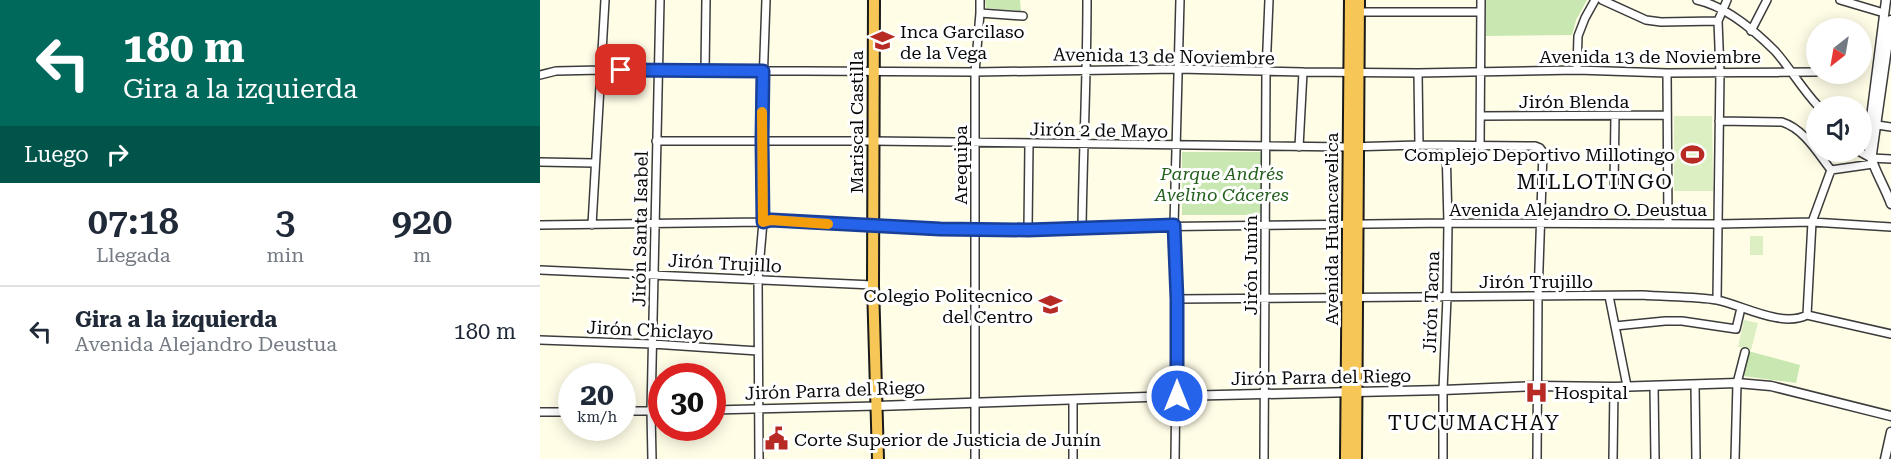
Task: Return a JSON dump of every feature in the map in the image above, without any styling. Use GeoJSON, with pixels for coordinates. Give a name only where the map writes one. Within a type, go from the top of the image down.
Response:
{"type":"FeatureCollection","features":[{"type":"Feature","properties":{"kind":"highway","name":"Mariscal Castilla"},"geometry":{"type":"LineString","coordinates":[[873,0],[872,227],[878,459]]}},
{"type":"Feature","properties":{"kind":"highway","name":"Avenida Huancavelica"},"geometry":{"type":"LineString","coordinates":[[1350,0],[1353,72],[1352,392],[1356,459]]}},
{"type":"Feature","properties":{"kind":"highway","name":"Avenida Huancavelica"},"geometry":{"type":"LineString","coordinates":[[1353,72],[1359,0]]}},
{"type":"Feature","properties":{"kind":"highway","name":"Avenida Huancavelica"},"geometry":{"type":"LineString","coordinates":[[1346,459],[1352,392]]}},
{"type":"Feature","properties":{"kind":"street"},"geometry":{"type":"LineString","coordinates":[[592,225],[605,0]]}},
{"type":"Feature","properties":{"kind":"street","name":"Jirón Santa Isabel"},"geometry":{"type":"LineString","coordinates":[[652,363],[660,0]]}},
{"type":"Feature","properties":{"kind":"street"},"geometry":{"type":"LineString","coordinates":[[705,71],[706,0]]}},
{"type":"Feature","properties":{"kind":"street"},"geometry":{"type":"LineString","coordinates":[[759,459],[758,280],[763,222],[762,140],[766,0]]}},
{"type":"Feature","properties":{"kind":"street","name":"Arequipa"},"geometry":{"type":"LineString","coordinates":[[975,459],[975,72],[980,0]]}},
{"type":"Feature","properties":{"kind":"street"},"geometry":{"type":"LineString","coordinates":[[1082,228],[1087,0]]}},
{"type":"Feature","properties":{"kind":"street"},"geometry":{"type":"LineString","coordinates":[[1175,459],[1177,299],[1174,225],[1180,0]]}},
{"type":"Feature","properties":{"kind":"street","name":"Jirón Junín"},"geometry":{"type":"LineString","coordinates":[[1264,459],[1266,72],[1269,0]]}},
{"type":"Feature","properties":{"kind":"street"},"geometry":{"type":"LineString","coordinates":[[1480,0],[1480,147]]}},
{"type":"Feature","properties":{"kind":"street"},"geometry":{"type":"LineString","coordinates":[[1577,70],[1578,36],[1595,0]]}},
{"type":"Feature","properties":{"kind":"street"},"geometry":{"type":"LineString","coordinates":[[1602,0],[1646,20],[1718,21]]}},
{"type":"Feature","properties":{"kind":"street"},"geometry":{"type":"LineString","coordinates":[[1698,0],[1723,9],[1751,31],[1774,51],[1810,96]]}},
{"type":"Feature","properties":{"kind":"street"},"geometry":{"type":"LineString","coordinates":[[1717,300],[1720,72],[1718,21],[1727,0]]}},
{"type":"Feature","properties":{"kind":"street"},"geometry":{"type":"LineString","coordinates":[[1751,31],[1767,0]]}},
{"type":"Feature","properties":{"kind":"street"},"geometry":{"type":"LineString","coordinates":[[1840,0],[1884,13]]}},
{"type":"Feature","properties":{"kind":"street"},"geometry":{"type":"LineString","coordinates":[[1872,109],[1886,0]]}},
{"type":"Feature","properties":{"kind":"street"},"geometry":{"type":"LineString","coordinates":[[1359,12],[1480,12]]}},
{"type":"Feature","properties":{"kind":"street"},"geometry":{"type":"LineString","coordinates":[[980,13],[1023,16]]}},
{"type":"Feature","properties":{"kind":"street"},"geometry":{"type":"LineString","coordinates":[[1891,20],[1887,80],[1872,161],[1891,204]]}},
{"type":"Feature","properties":{"kind":"street","name":"Avenida 13 de Noviembre"},"geometry":{"type":"LineString","coordinates":[[540,75],[556,71],[602,70],[975,72],[1179,69],[1418,73],[1577,70],[1667,73],[1806,72]]}},
{"type":"Feature","properties":{"kind":"street"},"geometry":{"type":"LineString","coordinates":[[1299,147],[1303,72]]}},
{"type":"Feature","properties":{"kind":"street"},"geometry":{"type":"LineString","coordinates":[[1418,73],[1419,145]]}},
{"type":"Feature","properties":{"kind":"street"},"geometry":{"type":"LineString","coordinates":[[1667,73],[1668,224]]}},
{"type":"Feature","properties":{"kind":"street","name":"Jirón Blenda"},"geometry":{"type":"LineString","coordinates":[[1481,116],[1667,115]]}},
{"type":"Feature","properties":{"kind":"street"},"geometry":{"type":"LineString","coordinates":[[1614,185],[1615,116]]}},
{"type":"Feature","properties":{"kind":"street"},"geometry":{"type":"LineString","coordinates":[[1719,121],[1789,124],[1800,132],[1831,170]]}},
{"type":"Feature","properties":{"kind":"street"},"geometry":{"type":"LineString","coordinates":[[1877,125],[1891,127]]}},
{"type":"Feature","properties":{"kind":"street","name":"Jirón 2 de Mayo"},"geometry":{"type":"LineString","coordinates":[[656,141],[873,141],[1299,147],[1535,146],[1543,152],[1541,223]]}},
{"type":"Feature","properties":{"kind":"street"},"geometry":{"type":"LineString","coordinates":[[1028,230],[1029,144]]}},
{"type":"Feature","properties":{"kind":"street","name":"Jirón Tacna"},"geometry":{"type":"LineString","coordinates":[[1443,459],[1448,223],[1446,146]]}},
{"type":"Feature","properties":{"kind":"street"},"geometry":{"type":"LineString","coordinates":[[1872,161],[1891,159]]}},
{"type":"Feature","properties":{"kind":"street"},"geometry":{"type":"LineString","coordinates":[[540,162],[594,163]]}},
{"type":"Feature","properties":{"kind":"street"},"geometry":{"type":"LineString","coordinates":[[1831,170],[1867,162]]}},
{"type":"Feature","properties":{"kind":"street"},"geometry":{"type":"LineString","coordinates":[[1807,315],[1812,222],[1831,170]]}},
{"type":"Feature","properties":{"kind":"street","name":"Avenida Alejandro O. Deustua"},"geometry":{"type":"LineString","coordinates":[[540,225],[763,222],[771,220],[872,227],[975,230],[1174,225],[1448,223],[1718,225],[1812,222],[1891,226]]}},
{"type":"Feature","properties":{"kind":"street"},"geometry":{"type":"LineString","coordinates":[[1537,459],[1541,223]]}},
{"type":"Feature","properties":{"kind":"street","name":"Jirón Trujillo"},"geometry":{"type":"LineString","coordinates":[[540,270],[873,285]]}},
{"type":"Feature","properties":{"kind":"street","name":"Jirón Trujillo"},"geometry":{"type":"LineString","coordinates":[[1177,299],[1642,295],[1717,300],[1792,319],[1807,315],[1891,334]]}},
{"type":"Feature","properties":{"kind":"street"},"geometry":{"type":"LineString","coordinates":[[1609,296],[1627,386]]}},
{"type":"Feature","properties":{"kind":"street"},"geometry":{"type":"LineString","coordinates":[[1615,326],[1673,321],[1736,329],[1742,308]]}},
{"type":"Feature","properties":{"kind":"street","name":"Jirón Chiclayo"},"geometry":{"type":"LineString","coordinates":[[540,340],[758,351]]}},
{"type":"Feature","properties":{"kind":"street"},"geometry":{"type":"LineString","coordinates":[[1735,459],[1737,383],[1745,352]]}},
{"type":"Feature","properties":{"kind":"street","name":"Jirón Parra del Riego"},"geometry":{"type":"LineString","coordinates":[[726,410],[1539,386],[1614,387],[1737,383],[1771,386],[1891,416]]}},
{"type":"Feature","properties":{"kind":"street"},"geometry":{"type":"LineString","coordinates":[[1695,385],[1696,459]]}},
{"type":"Feature","properties":{"kind":"street"},"geometry":{"type":"LineString","coordinates":[[1654,386],[1655,459]]}},
{"type":"Feature","properties":{"kind":"street"},"geometry":{"type":"LineString","coordinates":[[1613,459],[1614,387]]}},
{"type":"Feature","properties":{"kind":"street"},"geometry":{"type":"LineString","coordinates":[[1073,459],[1074,400]]}},
{"type":"Feature","properties":{"kind":"street"},"geometry":{"type":"LineString","coordinates":[[540,412],[558,412]]}},
{"type":"Feature","properties":{"kind":"street"},"geometry":{"type":"LineString","coordinates":[[1885,459],[1891,432]]}},
{"type":"Feature","properties":{"kind":"street","name":"Jirón Santa Isabel"},"geometry":{"type":"LineString","coordinates":[[652,441],[652,459]]}},
{"type":"Feature","properties":{"kind":"green space"},"geometry":{"type":"Polygon","coordinates":[[[985,0],[1020,0],[1021,11],[986,8],[985,0]]]}},
{"type":"Feature","properties":{"kind":"green space"},"geometry":{"type":"Polygon","coordinates":[[[1486,0],[1587,0],[1576,20],[1572,35],[1486,36],[1486,0]]]}},
{"type":"Feature","properties":{"kind":"green space","name":"Complejo Deportivo Millotingo"},"geometry":{"type":"Polygon","coordinates":[[[1674,116],[1712,116],[1713,191],[1674,191],[1674,116]]]}},
{"type":"Feature","properties":{"kind":"green space","name":"Parque Andrés Avelino Cáceres"},"geometry":{"type":"Polygon","coordinates":[[[1182,152],[1262,152],[1262,215],[1182,215],[1182,152]]]}},
{"type":"Feature","properties":{"kind":"green space"},"geometry":{"type":"Polygon","coordinates":[[[1750,236],[1763,236],[1763,255],[1750,255],[1750,236]]]}},
{"type":"Feature","properties":{"kind":"green space"},"geometry":{"type":"Polygon","coordinates":[[[1744,320],[1758,323],[1751,350],[1738,347],[1744,320]]]}},
{"type":"Feature","properties":{"kind":"green space"},"geometry":{"type":"Polygon","coordinates":[[[1748,351],[1800,365],[1796,383],[1743,376],[1748,351]]]}},
{"type":"Feature","properties":{"kind":"slow traffic"},"geometry":{"type":"LineString","coordinates":[[762,112],[763,222],[771,220],[828,224]]}},
{"type":"Feature","properties":{"kind":"place","name":"Inca Garcilaso de la Vega"},"geometry":{"type":"Point","coordinates":[882,41]}},
{"type":"Feature","properties":{"kind":"place","name":"Complejo Deportivo Millotingo"},"geometry":{"type":"Point","coordinates":[1693,154]}},
{"type":"Feature","properties":{"kind":"place","name":"Colegio Politecnico del Centro"},"geometry":{"type":"Point","coordinates":[1051,305]}},
{"type":"Feature","properties":{"kind":"place","name":"Hospital"},"geometry":{"type":"Point","coordinates":[1536,392]}},
{"type":"Feature","properties":{"kind":"place","name":"Corte Superior de Justicia de Junín"},"geometry":{"type":"Point","coordinates":[776,439]}},
{"type":"Feature","properties":{"kind":"district","name":"MILLOTINGO"},"geometry":{"type":"Point","coordinates":[1595,182]}},
{"type":"Feature","properties":{"kind":"district","name":"TUCUMACHAY"},"geometry":{"type":"Point","coordinates":[1474,423]}},
{"type":"Feature","properties":{"kind":"route"},"geometry":{"type":"LineString","coordinates":[[621,70],[763,71],[763,222],[771,220],[872,227],[975,230],[1174,225],[1177,396]]}}]}
